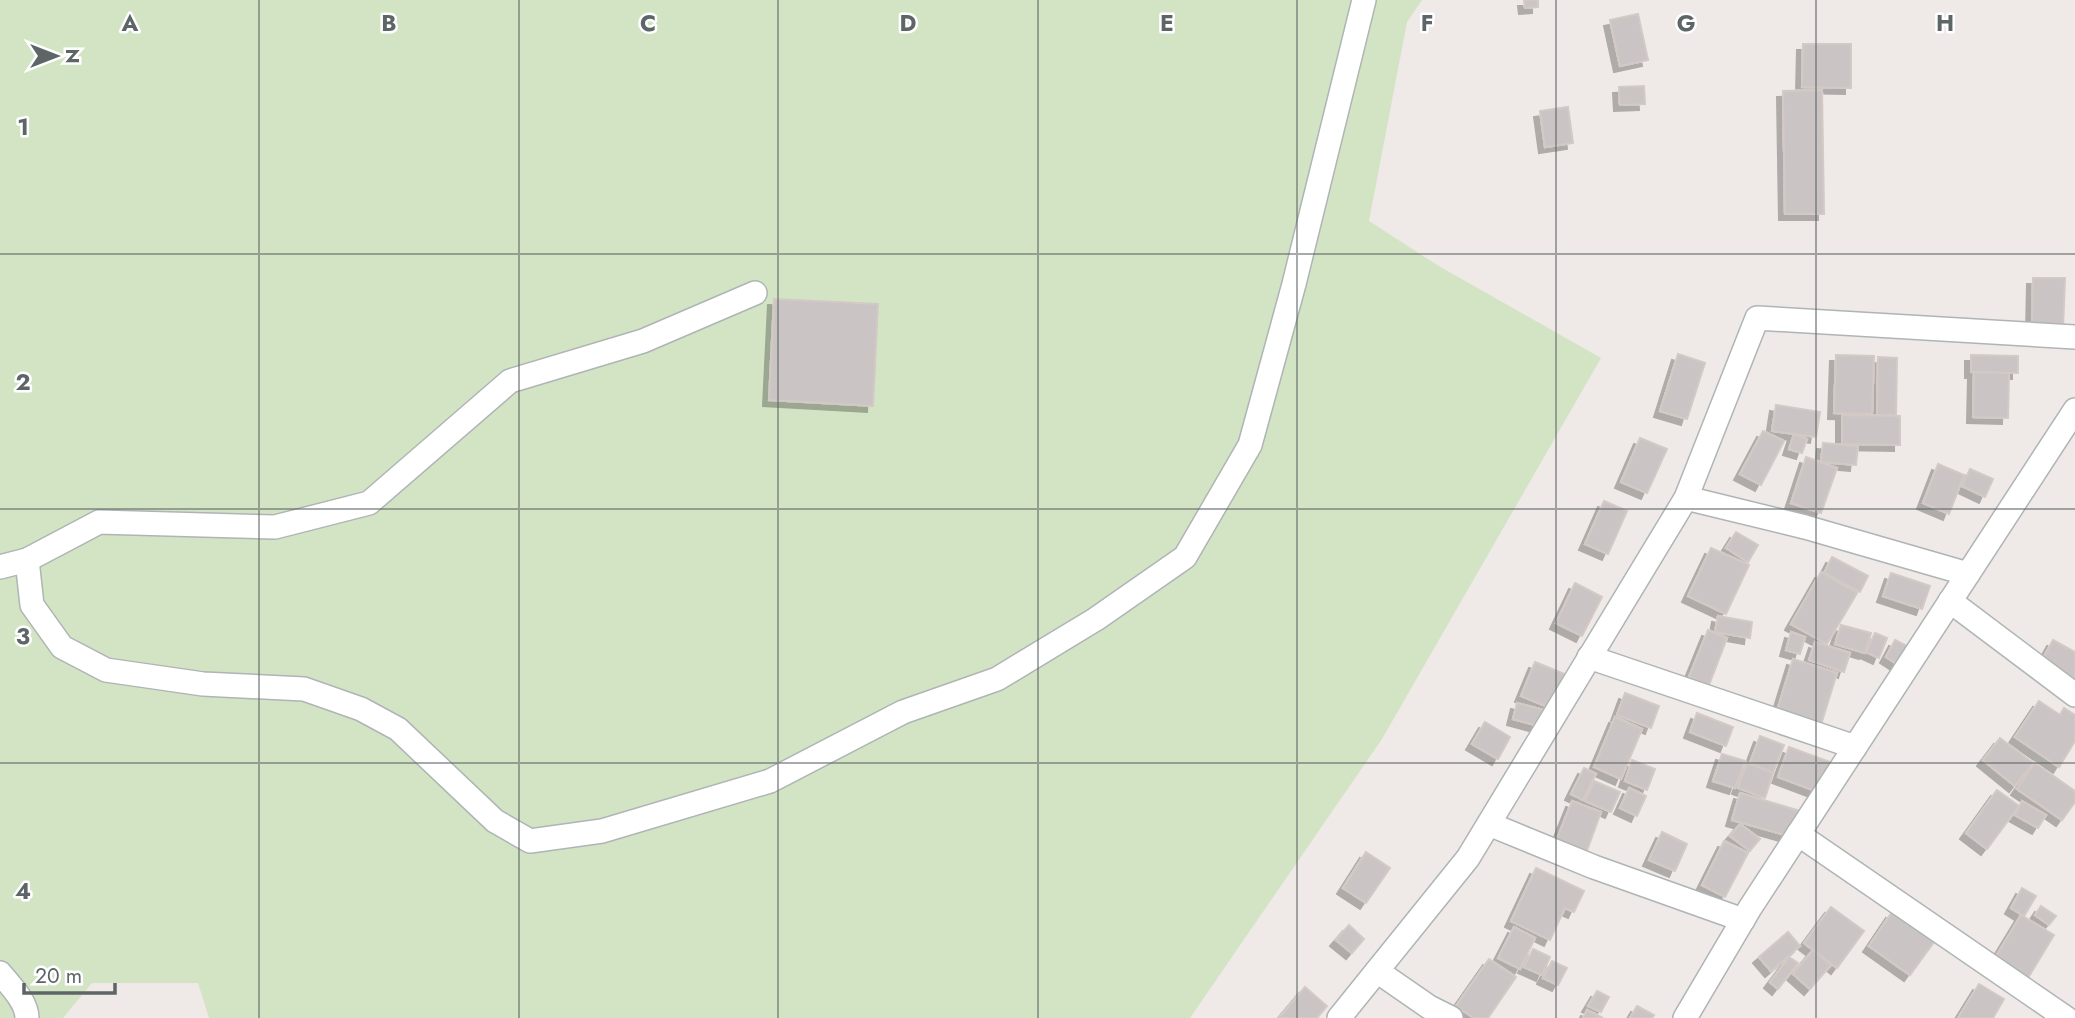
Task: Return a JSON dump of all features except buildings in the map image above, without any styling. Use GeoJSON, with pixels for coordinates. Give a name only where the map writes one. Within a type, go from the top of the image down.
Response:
{"type":"FeatureCollection","features":[{"type":"Feature","properties":{"kind":"street"},"geometry":{"type":"LineString","coordinates":[[27,560],[32,605],[62,647],[106,670],[203,684],[304,690],[361,709],[398,729],[495,821],[530,841],[602,831],[769,781],[903,712],[997,679],[1096,620],[1185,557],[1250,446],[1294,284],[1364,0]]}},
{"type":"Feature","properties":{"kind":"street"},"geometry":{"type":"LineString","coordinates":[[0,567],[27,560],[99,522],[275,527],[369,503],[510,380],[643,341],[755,293]]}},
{"type":"Feature","properties":{"kind":"street"},"geometry":{"type":"LineString","coordinates":[[1339,1018],[1468,858],[1686,498],[1757,318],[2075,337]]}},
{"type":"Feature","properties":{"kind":"street"},"geometry":{"type":"LineString","coordinates":[[1685,1018],[1742,920],[2075,410]]}},
{"type":"Feature","properties":{"kind":"street"},"geometry":{"type":"LineString","coordinates":[[1686,498],[1805,527],[1968,575]]}},
{"type":"Feature","properties":{"kind":"street"},"geometry":{"type":"LineString","coordinates":[[1950,601],[2075,695]]}},
{"type":"Feature","properties":{"kind":"street"},"geometry":{"type":"LineString","coordinates":[[1589,657],[1855,747]]}},
{"type":"Feature","properties":{"kind":"street"},"geometry":{"type":"LineString","coordinates":[[1489,824],[1594,867],[1742,920]]}},
{"type":"Feature","properties":{"kind":"street"},"geometry":{"type":"LineString","coordinates":[[1798,834],[2066,1018]]}},
{"type":"Feature","properties":{"kind":"street"},"geometry":{"type":"LineString","coordinates":[[1377,971],[1429,1007],[1451,1018]]}},
{"type":"Feature","properties":{"kind":"street"},"geometry":{"type":"LineString","coordinates":[[0,973],[15,991],[27,1012],[27,1018]]}},
{"type":"Feature","properties":{"kind":"green space"},"geometry":{"type":"Polygon","coordinates":[[[0,0],[1422,0],[1407,22],[1369,221],[1437,265],[1601,358],[1382,739],[1190,1018],[209,1018],[198,983],[92,983],[63,1018],[0,1018],[0,0]]]}}]}
